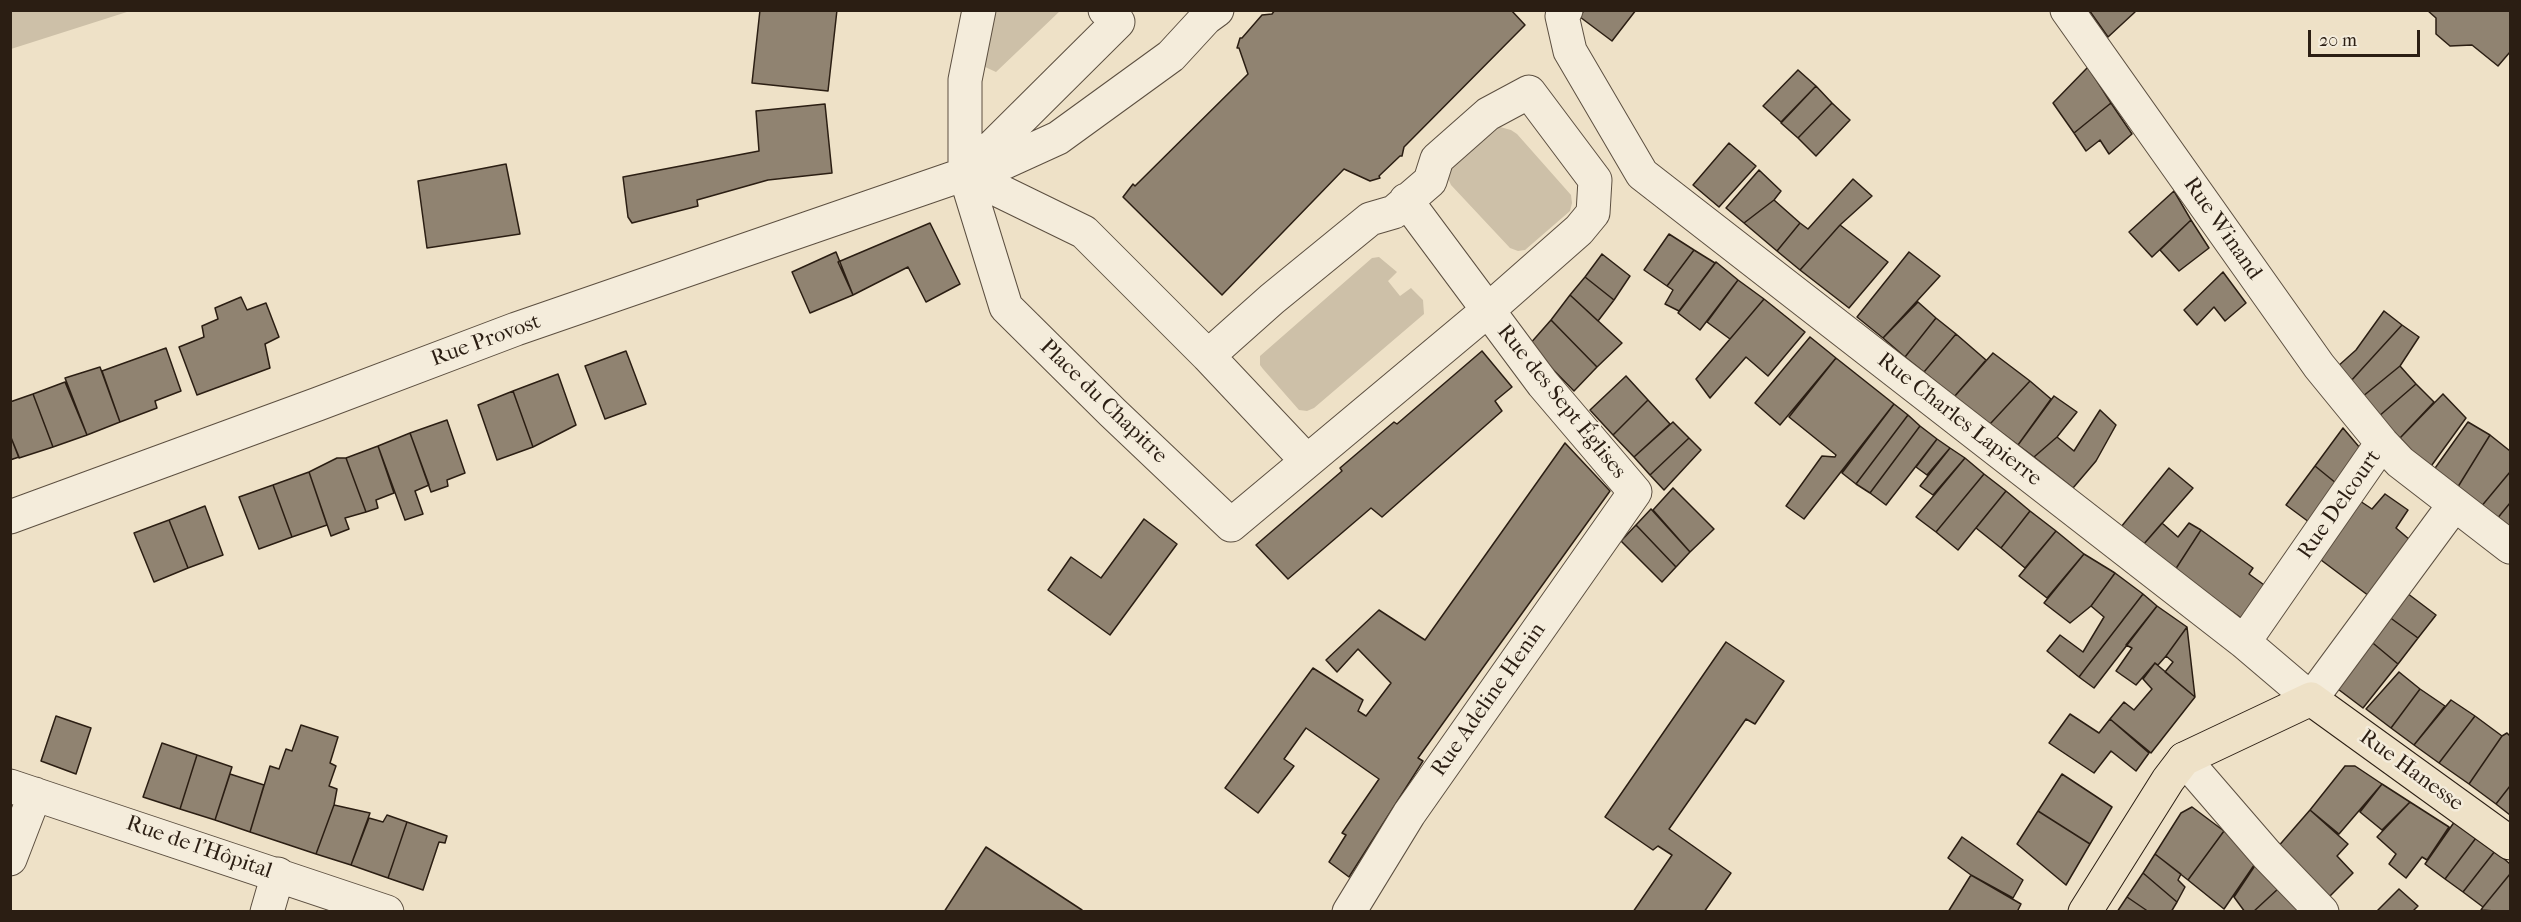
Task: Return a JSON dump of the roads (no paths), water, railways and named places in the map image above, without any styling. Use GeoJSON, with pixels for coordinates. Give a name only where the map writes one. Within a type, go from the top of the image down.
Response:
{"type":"FeatureCollection","features":[{"type":"Feature","properties":{"kind":"main road"},"geometry":{"type":"LineString","coordinates":[[2085,912],[2168,780],[2184,759],[2311,699]]}},
{"type":"Feature","properties":{"kind":"main road","name":"Rue Hanesse"},"geometry":{"type":"LineString","coordinates":[[2311,699],[2511,843]]}},
{"type":"Feature","properties":{"kind":"street","name":"Place du Chapitre"},"geometry":{"type":"LineString","coordinates":[[979,10],[965,80],[964,174],[1006,307],[1231,525],[1487,311],[1579,230],[1593,213],[1595,180]]}},
{"type":"Feature","properties":{"kind":"street"},"geometry":{"type":"LineString","coordinates":[[964,174],[1118,22],[1105,10]]}},
{"type":"Feature","properties":{"kind":"street"},"geometry":{"type":"LineString","coordinates":[[964,174],[979,174],[1058,138],[1171,56],[1206,18],[1217,10]]}},
{"type":"Feature","properties":{"kind":"street","name":"Rue Winand"},"geometry":{"type":"LineString","coordinates":[[2067,10],[2319,366],[2382,443]]}},
{"type":"Feature","properties":{"kind":"street"},"geometry":{"type":"LineString","coordinates":[[1208,356],[1272,299],[1370,219],[1394,212],[1430,181],[1437,159],[1488,114],[1529,92],[1595,180],[1642,174],[1570,51],[1562,12]]}},
{"type":"Feature","properties":{"kind":"street"},"geometry":{"type":"LineString","coordinates":[[964,174],[1084,232],[1208,356],[1306,460]]}},
{"type":"Feature","properties":{"kind":"street","name":"Rue Provost"},"geometry":{"type":"LineString","coordinates":[[10,517],[516,329],[964,174]]}},
{"type":"Feature","properties":{"kind":"street","name":"Rue Charles Lapierre"},"geometry":{"type":"LineString","coordinates":[[1642,174],[2244,642],[2311,699]]}},
{"type":"Feature","properties":{"kind":"street"},"geometry":{"type":"LineString","coordinates":[[1406,200],[1487,311]]}},
{"type":"Feature","properties":{"kind":"street","name":"Rue des Sept Églises"},"geometry":{"type":"LineString","coordinates":[[1487,311],[1543,384],[1635,492]]}},
{"type":"Feature","properties":{"kind":"street","name":"Rue Delcourt"},"geometry":{"type":"LineString","coordinates":[[2244,642],[2382,443],[2400,462],[2511,547]]}},
{"type":"Feature","properties":{"kind":"street","name":"Rue Adeline Henin"},"geometry":{"type":"LineString","coordinates":[[1348,912],[1409,814],[1635,492]]}},
{"type":"Feature","properties":{"kind":"street"},"geometry":{"type":"LineString","coordinates":[[2311,699],[2454,505]]}},
{"type":"Feature","properties":{"kind":"street"},"geometry":{"type":"LineString","coordinates":[[2184,759],[2268,855],[2322,912]]}},
{"type":"Feature","properties":{"kind":"street"},"geometry":{"type":"LineString","coordinates":[[10,860],[23,790]]}},
{"type":"Feature","properties":{"kind":"street","name":"Rue de l'Hôpital"},"geometry":{"type":"LineString","coordinates":[[23,790],[387,912]]}},
{"type":"Feature","properties":{"kind":"street"},"geometry":{"type":"LineString","coordinates":[[267,912],[278,874]]}}]}
